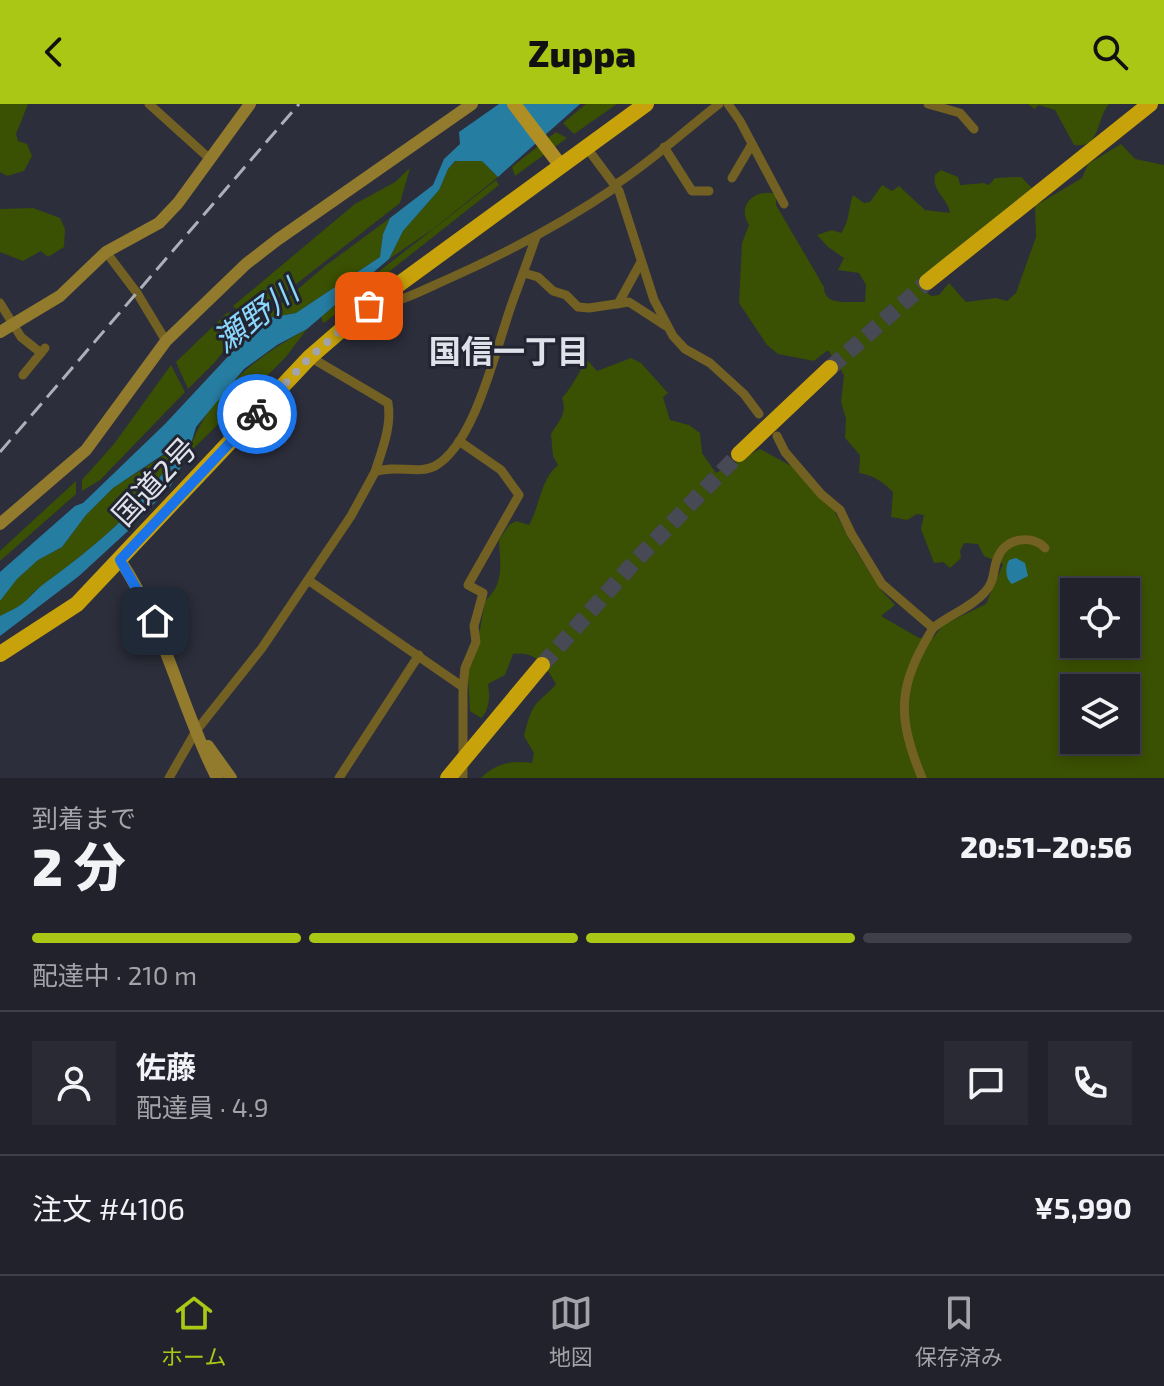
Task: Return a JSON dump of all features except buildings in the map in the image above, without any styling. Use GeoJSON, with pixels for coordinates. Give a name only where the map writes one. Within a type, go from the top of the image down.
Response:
{"type":"FeatureCollection","features":[{"type":"Feature","properties":{"kind":"highway","name":"国道2号"},"geometry":{"type":"LineString","coordinates":[[2,648],[77,604],[310,357],[369,306],[556,160],[587,148],[646,104]]}},
{"type":"Feature","properties":{"kind":"highway"},"geometry":{"type":"LineString","coordinates":[[927,282],[1150,104]]}},
{"type":"Feature","properties":{"kind":"highway"},"geometry":{"type":"LineString","coordinates":[[739,454],[830,368]]}},
{"type":"Feature","properties":{"kind":"highway"},"geometry":{"type":"LineString","coordinates":[[448,778],[542,665]]}},
{"type":"Feature","properties":{"kind":"main road"},"geometry":{"type":"LineString","coordinates":[[0,332],[60,296],[106,252],[159,223],[178,203],[250,104]]}},
{"type":"Feature","properties":{"kind":"main road"},"geometry":{"type":"LineString","coordinates":[[0,524],[86,450],[166,341],[246,264],[472,104]]}},
{"type":"Feature","properties":{"kind":"main road"},"geometry":{"type":"LineString","coordinates":[[514,104],[556,160]]}},
{"type":"Feature","properties":{"kind":"main road"},"geometry":{"type":"LineString","coordinates":[[120,560],[155,621],[217,778]]}},
{"type":"Feature","properties":{"kind":"main road"},"geometry":{"type":"LineString","coordinates":[[196,731],[231,778]]}},
{"type":"Feature","properties":{"kind":"street"},"geometry":{"type":"LineString","coordinates":[[149,104],[210,159]]}},
{"type":"Feature","properties":{"kind":"street"},"geometry":{"type":"LineString","coordinates":[[369,306],[396,303],[567,220],[645,165],[719,104]]}},
{"type":"Feature","properties":{"kind":"street"},"geometry":{"type":"LineString","coordinates":[[728,104],[784,204]]}},
{"type":"Feature","properties":{"kind":"street"},"geometry":{"type":"LineString","coordinates":[[928,104],[960,113],[974,129]]}},
{"type":"Feature","properties":{"kind":"street"},"geometry":{"type":"LineString","coordinates":[[732,178],[752,144]]}},
{"type":"Feature","properties":{"kind":"street"},"geometry":{"type":"LineString","coordinates":[[664,147],[692,191],[709,191]]}},
{"type":"Feature","properties":{"kind":"street"},"geometry":{"type":"LineString","coordinates":[[587,148],[615,186],[654,300],[668,327],[685,349],[710,363],[744,394],[759,414]]}},
{"type":"Feature","properties":{"kind":"street"},"geometry":{"type":"LineString","coordinates":[[375,472],[389,467],[435,466],[459,441],[476,406],[536,237]]}},
{"type":"Feature","properties":{"kind":"street"},"geometry":{"type":"LineString","coordinates":[[106,252],[137,293],[166,341]]}},
{"type":"Feature","properties":{"kind":"street"},"geometry":{"type":"LineString","coordinates":[[618,304],[641,262]]}},
{"type":"Feature","properties":{"kind":"street"},"geometry":{"type":"LineString","coordinates":[[524,273],[538,277],[578,307],[629,302],[668,327]]}},
{"type":"Feature","properties":{"kind":"street"},"geometry":{"type":"LineString","coordinates":[[0,303],[21,337],[43,350],[23,375]]}},
{"type":"Feature","properties":{"kind":"street"},"geometry":{"type":"LineString","coordinates":[[169,778],[196,731],[262,648],[308,580],[351,516],[375,472],[385,439],[390,412],[388,403],[310,357]]}},
{"type":"Feature","properties":{"kind":"street"},"geometry":{"type":"LineString","coordinates":[[777,436],[785,452],[821,494],[840,510],[882,584],[933,628]]}},
{"type":"Feature","properties":{"kind":"street"},"geometry":{"type":"LineString","coordinates":[[459,441],[501,470],[519,495],[468,585],[483,593],[474,626],[476,642],[465,668],[463,778]]}},
{"type":"Feature","properties":{"kind":"street"},"geometry":{"type":"LineString","coordinates":[[922,778],[906,725],[903,697],[917,654],[933,628],[949,615],[973,603],[988,589],[995,575],[998,556],[1004,548],[1024,539],[1033,539],[1045,548]]}},
{"type":"Feature","properties":{"kind":"street"},"geometry":{"type":"LineString","coordinates":[[308,580],[463,687]]}},
{"type":"Feature","properties":{"kind":"street"},"geometry":{"type":"LineString","coordinates":[[339,778],[419,655]]}},
{"type":"Feature","properties":{"kind":"green space"},"geometry":{"type":"Polygon","coordinates":[[[0,104],[28,104],[16,134],[18,141],[27,144],[32,156],[24,171],[7,176],[0,172],[0,104]]]}},
{"type":"Feature","properties":{"kind":"green space"},"geometry":{"type":"Polygon","coordinates":[[[586,104],[617,104],[574,134],[563,123],[586,104]]]}},
{"type":"Feature","properties":{"kind":"green space"},"geometry":{"type":"Polygon","coordinates":[[[1028,104],[1109,104],[1094,138],[1083,145],[1074,145],[1055,110],[1039,105],[1034,109],[1028,104]]]}},
{"type":"Feature","properties":{"kind":"green space"},"geometry":{"type":"Polygon","coordinates":[[[556,132],[567,138],[515,176],[512,167],[556,132]]]}},
{"type":"Feature","properties":{"kind":"green space"},"geometry":{"type":"Polygon","coordinates":[[[1121,144],[1135,159],[1164,165],[1164,778],[481,778],[505,764],[532,763],[534,753],[524,736],[529,719],[537,703],[556,684],[534,657],[513,654],[505,675],[488,684],[489,702],[481,718],[470,711],[470,660],[479,635],[485,601],[496,588],[498,580],[499,540],[509,525],[516,521],[529,525],[533,518],[547,478],[558,465],[553,456],[551,434],[563,413],[562,398],[587,360],[597,371],[631,358],[641,363],[668,393],[663,397],[670,420],[689,425],[700,433],[702,453],[716,473],[760,449],[793,467],[831,505],[856,551],[895,605],[881,616],[919,638],[933,638],[943,625],[986,604],[1003,564],[984,556],[978,544],[964,543],[961,558],[950,568],[943,562],[934,563],[921,529],[924,515],[917,514],[907,520],[891,517],[893,492],[878,480],[859,473],[860,455],[845,438],[846,419],[841,402],[844,375],[828,350],[814,361],[778,354],[767,345],[739,303],[742,243],[749,225],[746,205],[755,196],[776,194],[776,205],[828,298],[839,302],[865,302],[866,285],[859,273],[838,270],[844,258],[817,235],[832,230],[841,233],[853,195],[864,203],[870,202],[882,185],[892,191],[899,186],[925,210],[950,213],[936,186],[935,175],[941,170],[958,177],[960,185],[989,185],[995,178],[1021,177],[1032,188],[918,279],[920,287],[931,296],[939,295],[949,283],[966,302],[996,298],[1007,301],[1016,293],[1036,237],[1035,206],[1082,178],[1088,164],[1121,144]]]}},
{"type":"Feature","properties":{"kind":"green space"},"geometry":{"type":"Polygon","coordinates":[[[456,161],[482,161],[498,177],[433,229],[389,259],[403,231],[439,190],[448,169],[456,161]]]}},
{"type":"Feature","properties":{"kind":"green space"},"geometry":{"type":"Polygon","coordinates":[[[410,168],[400,203],[250,320],[245,319],[233,306],[355,204],[395,182],[410,168]]]}},
{"type":"Feature","properties":{"kind":"green space"},"geometry":{"type":"Polygon","coordinates":[[[496,180],[499,185],[324,323],[322,321],[322,316],[496,180]]]}},
{"type":"Feature","properties":{"kind":"green space"},"geometry":{"type":"Polygon","coordinates":[[[33,208],[60,218],[65,229],[64,247],[48,257],[41,251],[23,261],[0,252],[0,209],[33,208]]]}},
{"type":"Feature","properties":{"kind":"green space"},"geometry":{"type":"Polygon","coordinates":[[[390,218],[383,234],[380,257],[296,313],[263,319],[325,266],[390,218]]]}},
{"type":"Feature","properties":{"kind":"green space"},"geometry":{"type":"Polygon","coordinates":[[[228,312],[240,322],[242,328],[188,389],[176,362],[228,312]]]}},
{"type":"Feature","properties":{"kind":"green space"},"geometry":{"type":"Polygon","coordinates":[[[307,329],[285,358],[188,454],[207,414],[235,380],[269,352],[307,329]]]}},
{"type":"Feature","properties":{"kind":"green space"},"geometry":{"type":"Polygon","coordinates":[[[171,365],[185,392],[100,480],[82,491],[82,480],[114,444],[171,365]]]}},
{"type":"Feature","properties":{"kind":"green space"},"geometry":{"type":"Polygon","coordinates":[[[172,450],[178,451],[118,524],[23,603],[0,616],[0,601],[17,579],[38,560],[62,547],[86,515],[113,488],[172,450]]]}},
{"type":"Feature","properties":{"kind":"green space"},"geometry":{"type":"Polygon","coordinates":[[[76,481],[76,494],[0,561],[0,551],[76,481]]]}},
{"type":"Feature","properties":{"kind":"water","name":"瀬野川"},"geometry":{"type":"Polygon","coordinates":[[[499,104],[580,104],[498,177],[482,161],[455,161],[439,190],[403,231],[389,259],[307,329],[277,345],[244,369],[196,427],[188,454],[170,487],[79,576],[0,636],[0,616],[22,604],[118,524],[178,451],[167,452],[113,488],[86,515],[62,547],[38,560],[17,579],[0,601],[0,572],[75,506],[83,503],[165,424],[263,319],[296,313],[380,257],[383,234],[390,218],[433,185],[444,159],[460,144],[459,132],[499,104]]]}},
{"type":"Feature","properties":{"kind":"water"},"geometry":{"type":"Polygon","coordinates":[[[1016,558],[1025,563],[1028,576],[1012,584],[1007,576],[1007,566],[1009,560],[1016,558]]]}},
{"type":"Feature","properties":{"kind":"tunnel"},"geometry":{"type":"LineString","coordinates":[[830,368],[927,282]]}},
{"type":"Feature","properties":{"kind":"tunnel"},"geometry":{"type":"LineString","coordinates":[[542,665],[637,559],[739,454]]}},
{"type":"Feature","properties":{"kind":"railway"},"geometry":{"type":"LineString","coordinates":[[0,452],[299,104]]}},
{"type":"Feature","properties":{"kind":"way so far"},"geometry":{"type":"LineString","coordinates":[[257,414],[310,357],[369,306]]}},
{"type":"Feature","properties":{"kind":"district","name":"国信一丁目"},"geometry":{"type":"Point","coordinates":[509,352]}},
{"type":"Feature","properties":{"kind":"route"},"geometry":{"type":"LineString","coordinates":[[155,621],[120,560],[257,414]]}}]}
